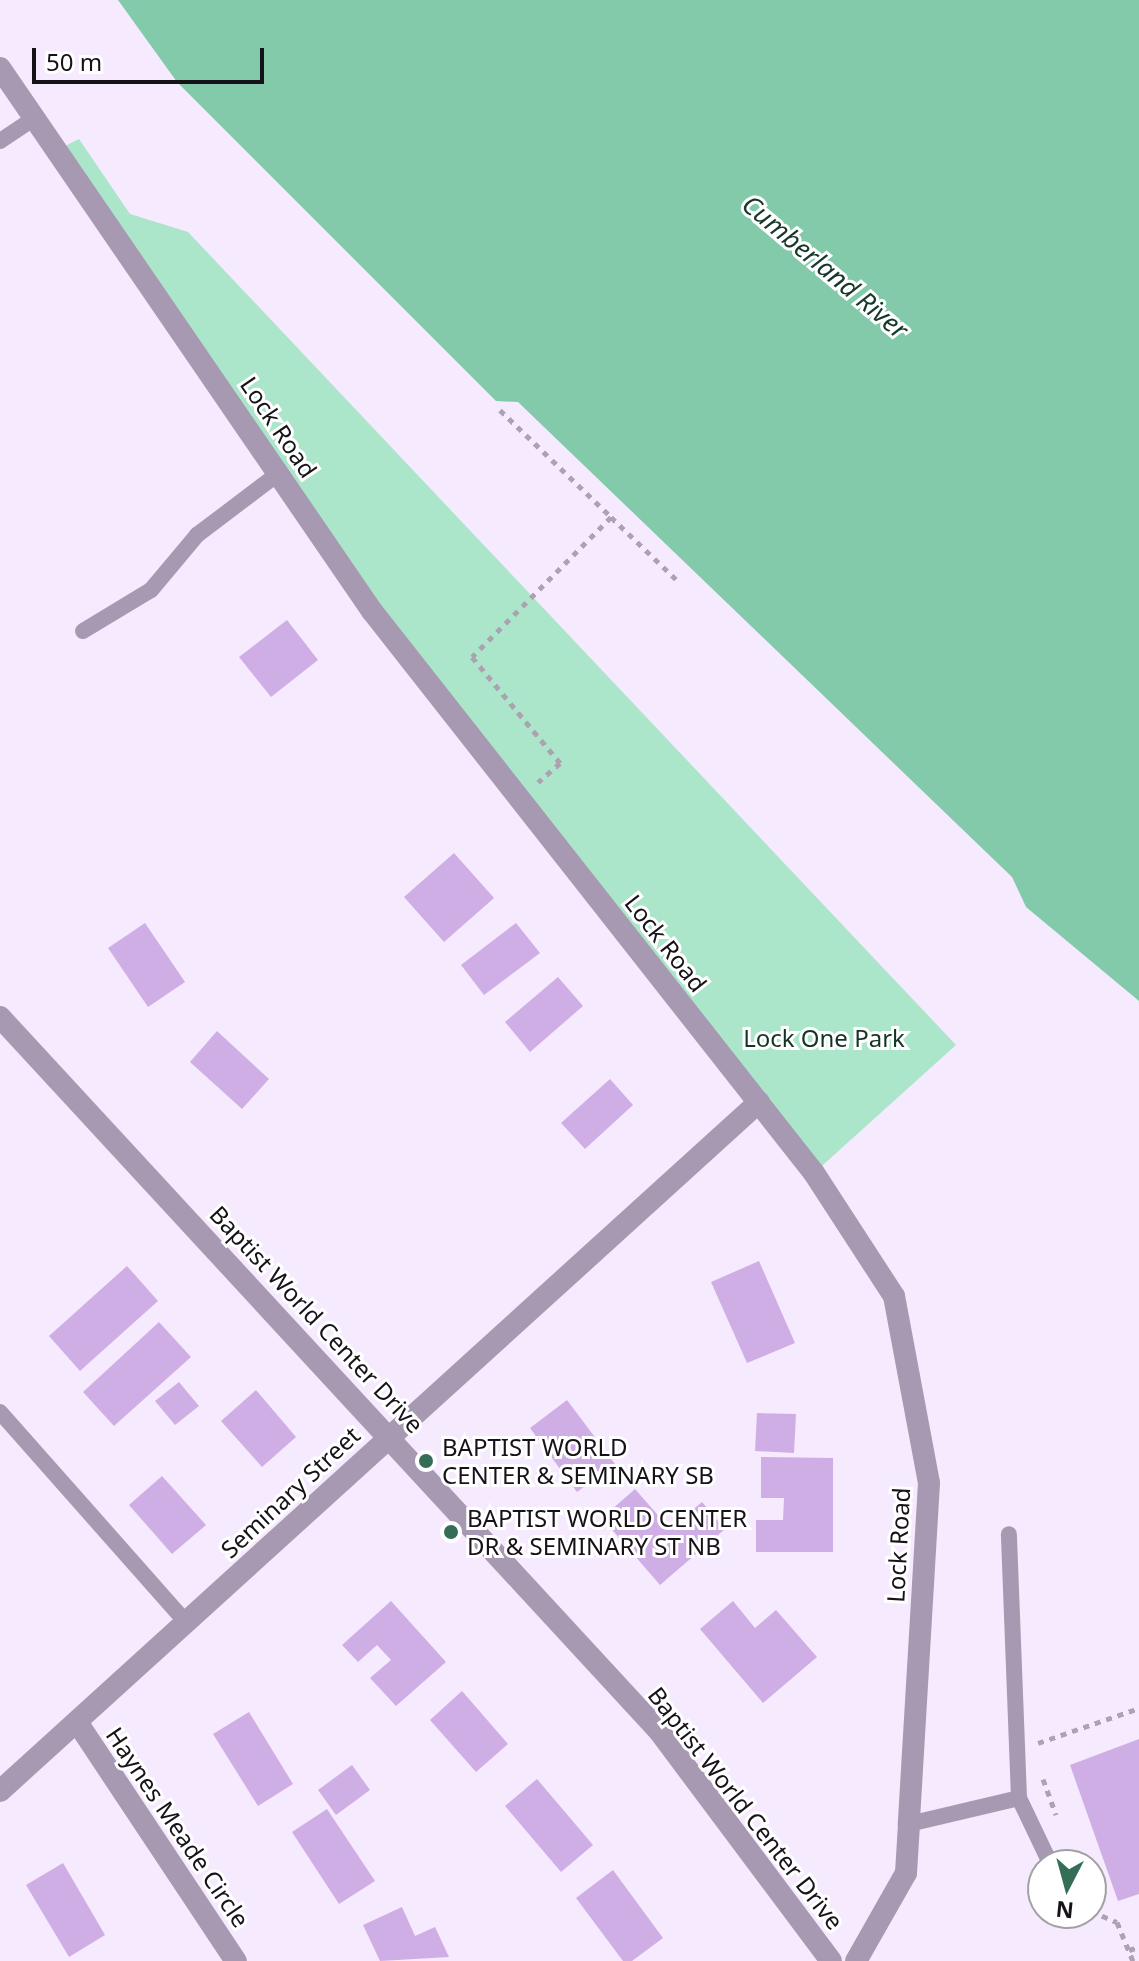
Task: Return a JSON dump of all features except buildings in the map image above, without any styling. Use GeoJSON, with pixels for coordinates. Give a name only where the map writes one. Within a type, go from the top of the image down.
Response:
{"type":"FeatureCollection","features":[{"type":"Feature","properties":{"kind":"street","name":"Lock Road"},"geometry":{"type":"LineString","coordinates":[[0,68],[372,611],[759,1102],[894,1296],[929,1483],[906,1873],[856,1961]]}},
{"type":"Feature","properties":{"kind":"street","name":"Baptist World Center Drive"},"geometry":{"type":"LineString","coordinates":[[0,1017],[659,1731],[831,1961]]}},
{"type":"Feature","properties":{"kind":"street","name":"Seminary Street"},"geometry":{"type":"LineString","coordinates":[[0,1791],[759,1102]]}},
{"type":"Feature","properties":{"kind":"street","name":"Haynes Meade Circle"},"geometry":{"type":"LineString","coordinates":[[77,1722],[236,1961]]}},
{"type":"Feature","properties":{"kind":"lane"},"geometry":{"type":"LineString","coordinates":[[0,141],[36,117]]}},
{"type":"Feature","properties":{"kind":"lane"},"geometry":{"type":"LineString","coordinates":[[83,631],[151,590],[197,535],[279,473]]}},
{"type":"Feature","properties":{"kind":"lane"},"geometry":{"type":"LineString","coordinates":[[0,1412],[187,1623]]}},
{"type":"Feature","properties":{"kind":"lane"},"geometry":{"type":"LineString","coordinates":[[1009,1534],[1019,1798],[1043,1849]]}},
{"type":"Feature","properties":{"kind":"lane"},"geometry":{"type":"LineString","coordinates":[[909,1824],[1019,1798]]}},
{"type":"Feature","properties":{"kind":"path"},"geometry":{"type":"LineString","coordinates":[[500,410],[679,582]]}},
{"type":"Feature","properties":{"kind":"path"},"geometry":{"type":"LineString","coordinates":[[519,798],[560,763],[472,657],[611,517]]}},
{"type":"Feature","properties":{"kind":"path"},"geometry":{"type":"LineString","coordinates":[[1036,1757],[1036,1744],[1139,1708]]}},
{"type":"Feature","properties":{"kind":"path"},"geometry":{"type":"LineString","coordinates":[[1040,1770],[1059,1824]]}},
{"type":"Feature","properties":{"kind":"path"},"geometry":{"type":"LineString","coordinates":[[1107,1918],[1117,1922],[1133,1961]]}},
{"type":"Feature","properties":{"kind":"path"},"geometry":{"type":"LineString","coordinates":[[1129,1950],[1139,1947]]}},
{"type":"Feature","properties":{"kind":"green space","name":"Lock One Park"},"geometry":{"type":"Polygon","coordinates":[[[79,139],[130,214],[188,232],[956,1045],[814,1173],[372,611],[59,149],[79,139]]]}},
{"type":"Feature","properties":{"kind":"water","name":"Cumberland River"},"geometry":{"type":"Polygon","coordinates":[[[118,0],[1139,0],[1139,1001],[1026,907],[1012,877],[518,402],[496,401],[177,82],[118,0]]]}},
{"type":"Feature","properties":{"kind":"place","name":"BAPTIST WORLD CENTER & SEMINARY SB"},"geometry":{"type":"Point","coordinates":[426,1461]}},
{"type":"Feature","properties":{"kind":"place","name":"BAPTIST WORLD CENTER DR & SEMINARY ST NB"},"geometry":{"type":"Point","coordinates":[451,1532]}}]}
